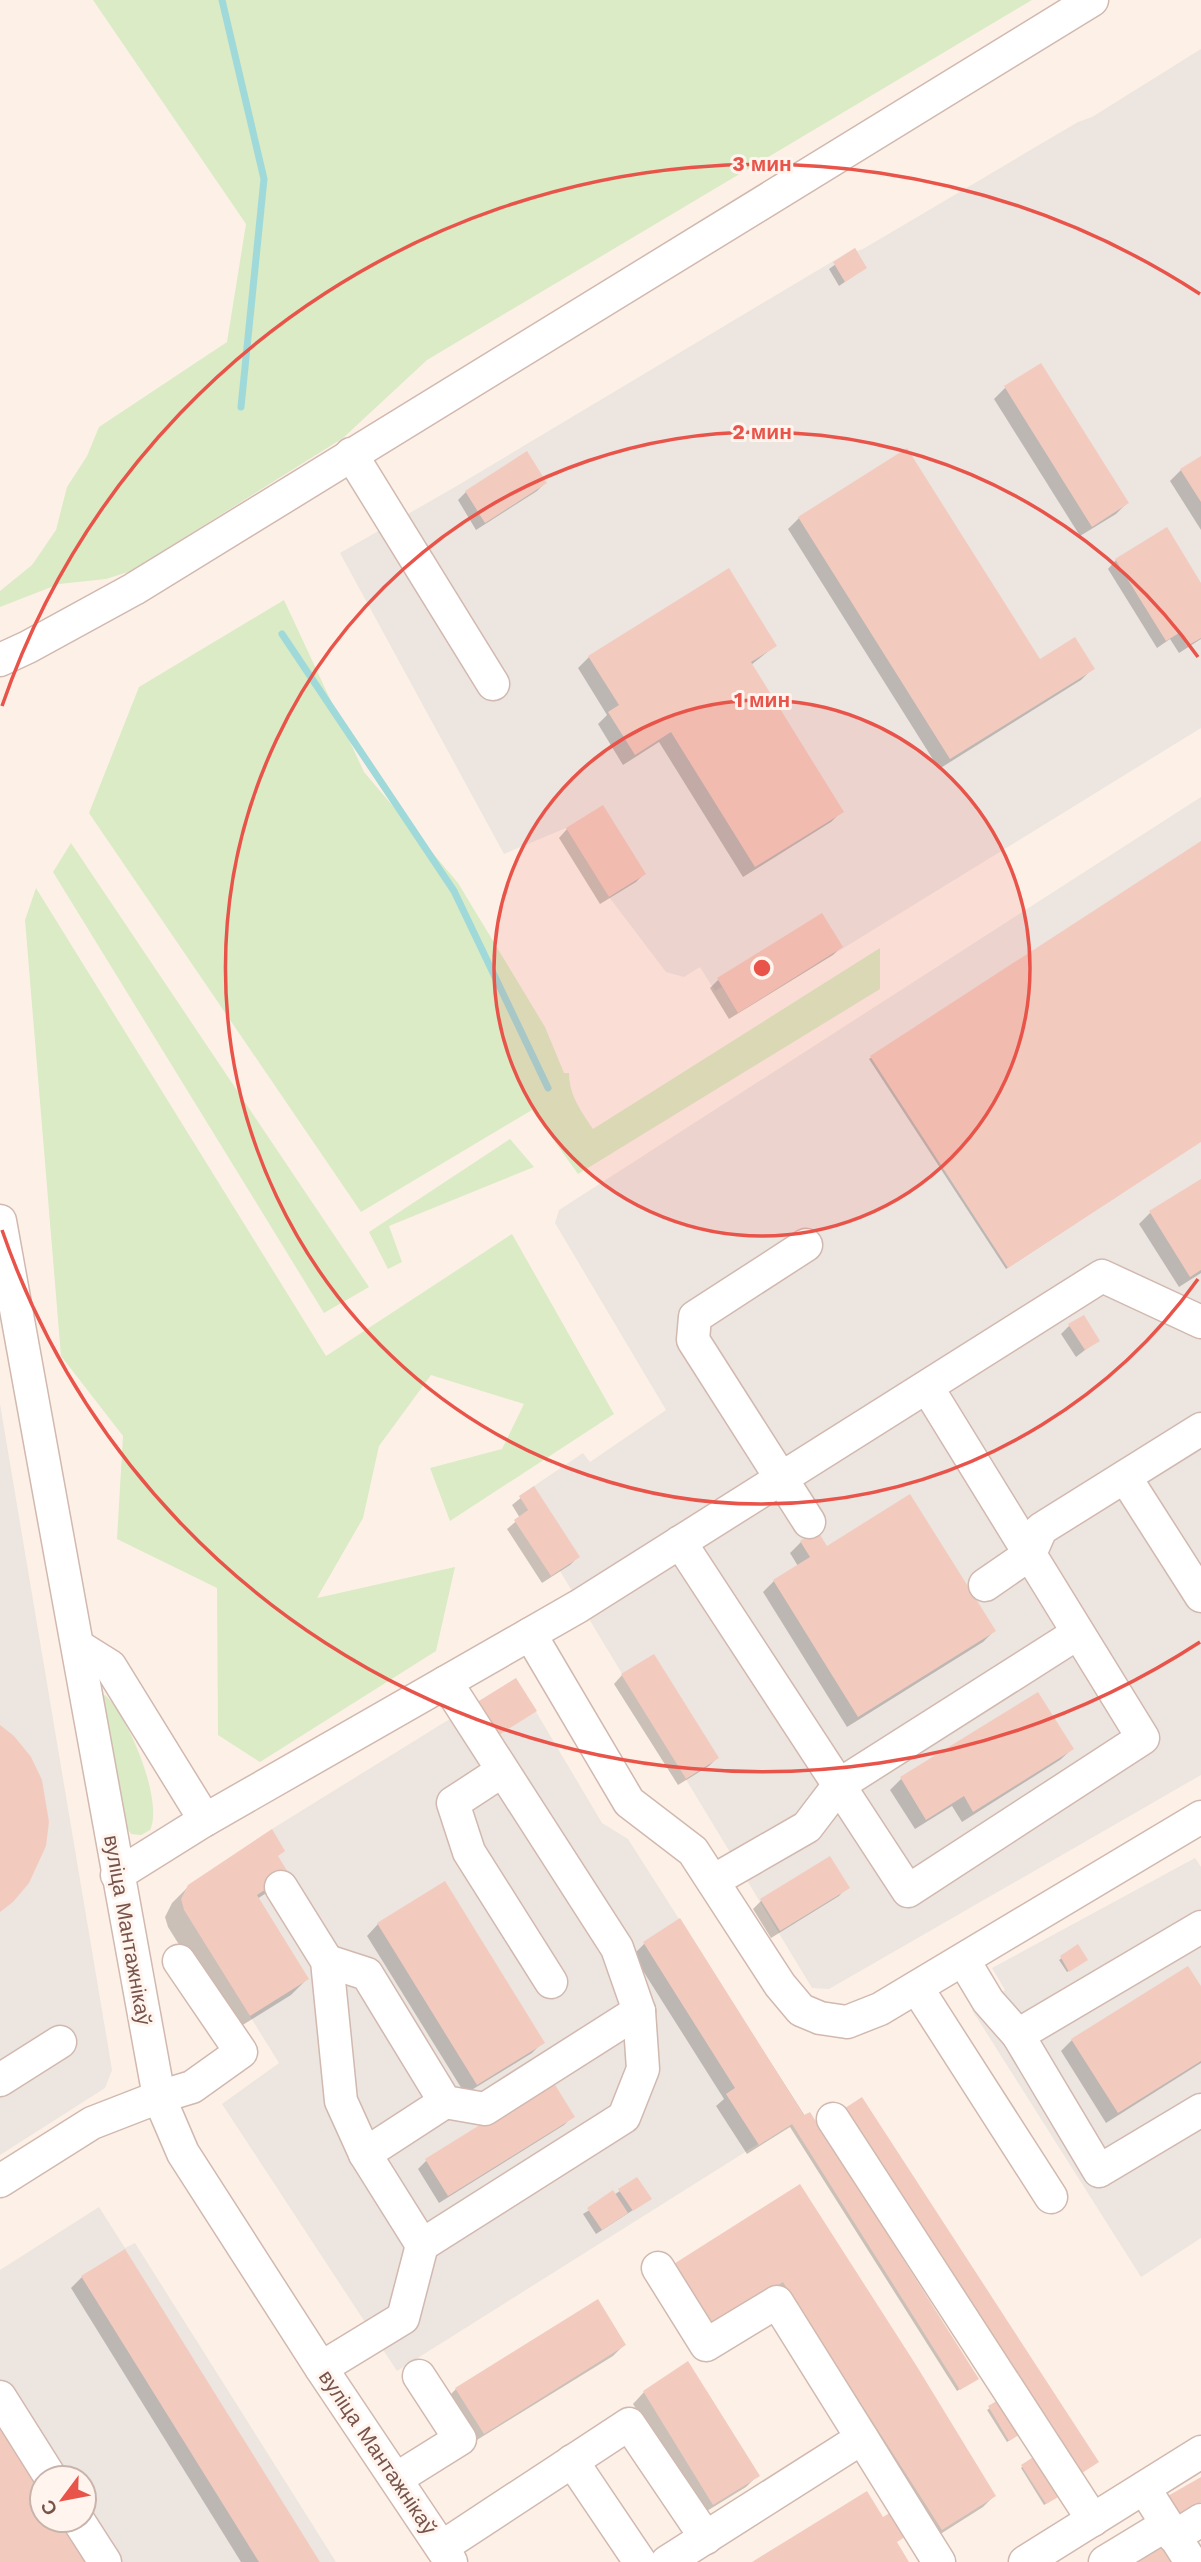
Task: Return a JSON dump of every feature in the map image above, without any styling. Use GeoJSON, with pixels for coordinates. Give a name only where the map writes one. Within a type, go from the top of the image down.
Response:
{"type":"FeatureCollection","features":[{"type":"Feature","properties":{"kind":"street"},"geometry":{"type":"LineString","coordinates":[[0,660],[134,589],[1092,0]]}},
{"type":"Feature","properties":{"kind":"street"},"geometry":{"type":"LineString","coordinates":[[351,454],[493,684]]}},
{"type":"Feature","properties":{"kind":"street","name":"вуліца Мантажнікаў"},"geometry":{"type":"LineString","coordinates":[[0,1221],[159,2097],[183,2153],[321,2368],[446,2554]]}},
{"type":"Feature","properties":{"kind":"street"},"geometry":{"type":"LineString","coordinates":[[806,1245],[695,1317],[693,1340],[809,1522]]}},
{"type":"Feature","properties":{"kind":"street"},"geometry":{"type":"LineString","coordinates":[[117,1875],[205,1820],[530,1634],[1102,1276],[1201,1322]]}},
{"type":"Feature","properties":{"kind":"street"},"geometry":{"type":"LineString","coordinates":[[680,1542],[908,1891],[1143,1738],[927,1387]]}},
{"type":"Feature","properties":{"kind":"street"},"geometry":{"type":"LineString","coordinates":[[985,1585],[1030,1554],[1041,1529],[1201,1429]]}},
{"type":"Feature","properties":{"kind":"street"},"geometry":{"type":"LineString","coordinates":[[1125,1477],[1201,1596]]}},
{"type":"Feature","properties":{"kind":"street"},"geometry":{"type":"LineString","coordinates":[[713,1881],[807,1827],[839,1785],[1078,1633]]}},
{"type":"Feature","properties":{"kind":"street"},"geometry":{"type":"LineString","coordinates":[[530,1634],[629,1802],[693,1851],[780,1985],[801,2010],[820,2018],[847,2022],[880,2009],[1201,1817]]}},
{"type":"Feature","properties":{"kind":"street"},"geometry":{"type":"LineString","coordinates":[[78,1646],[110,1666],[205,1820]]}},
{"type":"Feature","properties":{"kind":"street"},"geometry":{"type":"LineString","coordinates":[[321,2368],[403,2318],[422,2245],[624,2117],[643,2069],[639,2011],[617,1948],[446,1682]]}},
{"type":"Feature","properties":{"kind":"street"},"geometry":{"type":"LineString","coordinates":[[502,1771],[453,1802],[469,1852],[551,1982]]}},
{"type":"Feature","properties":{"kind":"street"},"geometry":{"type":"LineString","coordinates":[[281,1886],[327,1961],[341,2101],[365,2154],[422,2245]]}},
{"type":"Feature","properties":{"kind":"street"},"geometry":{"type":"LineString","coordinates":[[1018,2035],[1201,1927]]}},
{"type":"Feature","properties":{"kind":"street"},"geometry":{"type":"LineString","coordinates":[[0,2181],[92,2123],[192,2087],[241,2052],[179,1961]]}},
{"type":"Feature","properties":{"kind":"street"},"geometry":{"type":"LineString","coordinates":[[327,1961],[367,1974],[445,2102]]}},
{"type":"Feature","properties":{"kind":"street"},"geometry":{"type":"LineString","coordinates":[[964,1961],[988,2001],[1018,2035],[1099,2171],[1201,2110]]}},
{"type":"Feature","properties":{"kind":"street"},"geometry":{"type":"LineString","coordinates":[[917,1988],[1051,2197]]}},
{"type":"Feature","properties":{"kind":"street"},"geometry":{"type":"LineString","coordinates":[[365,2154],[445,2102],[485,2109],[639,2011]]}},
{"type":"Feature","properties":{"kind":"street"},"geometry":{"type":"LineString","coordinates":[[0,2080],[60,2042]]}},
{"type":"Feature","properties":{"kind":"street"},"geometry":{"type":"LineString","coordinates":[[832,2119],[1087,2523],[1105,2562],[1177,2541],[1201,2520]]}},
{"type":"Feature","properties":{"kind":"street"},"geometry":{"type":"LineString","coordinates":[[658,2269],[706,2344],[777,2302],[939,2562]]}},
{"type":"Feature","properties":{"kind":"street"},"geometry":{"type":"LineString","coordinates":[[396,2479],[460,2440],[419,2376]]}},
{"type":"Feature","properties":{"kind":"street"},"geometry":{"type":"LineString","coordinates":[[0,2397],[42,2464]]}},
{"type":"Feature","properties":{"kind":"street"},"geometry":{"type":"LineString","coordinates":[[446,2554],[572,2461],[629,2424],[706,2538]]}},
{"type":"Feature","properties":{"kind":"street"},"geometry":{"type":"LineString","coordinates":[[667,2562],[862,2438]]}},
{"type":"Feature","properties":{"kind":"street"},"geometry":{"type":"LineString","coordinates":[[1025,2562],[1201,2452]]}},
{"type":"Feature","properties":{"kind":"street"},"geometry":{"type":"LineString","coordinates":[[572,2461],[640,2562]]}},
{"type":"Feature","properties":{"kind":"street"},"geometry":{"type":"LineString","coordinates":[[1144,2488],[1177,2541]]}},
{"type":"Feature","properties":{"kind":"street"},"geometry":{"type":"LineString","coordinates":[[87,2534],[104,2562]]}},
{"type":"Feature","properties":{"kind":"shaded area"},"geometry":{"type":"Polygon","coordinates":[[[1201,49],[1201,728],[738,1013],[722,987],[715,991],[700,967],[684,977],[666,972],[609,897],[566,828],[504,854],[340,553],[855,248],[857,251],[863,249],[1078,122],[1092,117],[1201,49]]]}},
{"type":"Feature","properties":{"kind":"shaded area"},"geometry":{"type":"Polygon","coordinates":[[[1201,797],[1201,1775],[829,1989],[812,1988],[560,1571],[551,1576],[514,1520],[528,1510],[519,1496],[583,1453],[590,1462],[666,1410],[555,1223],[559,1210],[1201,797]]]}},
{"type":"Feature","properties":{"kind":"shaded area"},"geometry":{"type":"Polygon","coordinates":[[[0,1404],[112,2070],[105,2088],[0,2155],[0,1404]]]}},
{"type":"Feature","properties":{"kind":"shaded area"},"geometry":{"type":"Polygon","coordinates":[[[516,1678],[602,1823],[628,1839],[804,2115],[397,2371],[222,2104],[279,2063],[184,1910],[181,1899],[188,1885],[272,1829],[516,1678]]]}},
{"type":"Feature","properties":{"kind":"shaded area"},"geometry":{"type":"Polygon","coordinates":[[[1195,1858],[1201,1867],[1201,2238],[1141,2277],[972,2010],[1005,1990],[992,1968],[1195,1858]]]}},
{"type":"Feature","properties":{"kind":"shaded area"},"geometry":{"type":"Polygon","coordinates":[[[99,2207],[125,2248],[135,2243],[336,2562],[0,2562],[0,2270],[99,2207]]]}},
{"type":"Feature","properties":{"kind":"green space"},"geometry":{"type":"Polygon","coordinates":[[[93,0],[1032,0],[427,360],[343,438],[131,571],[106,579],[59,584],[0,607],[0,591],[32,565],[56,530],[67,487],[87,456],[99,427],[227,342],[246,224],[93,0]]]}},
{"type":"Feature","properties":{"kind":"green space"},"geometry":{"type":"Polygon","coordinates":[[[284,600],[364,772],[458,883],[545,1027],[564,1073],[569,1073],[576,1102],[593,1129],[880,948],[880,989],[578,1174],[532,1110],[361,1212],[89,813],[139,687],[284,600]]]}},
{"type":"Feature","properties":{"kind":"green space"},"geometry":{"type":"Polygon","coordinates":[[[71,843],[369,1287],[324,1313],[53,872],[71,843]]]}},
{"type":"Feature","properties":{"kind":"green space"},"geometry":{"type":"Polygon","coordinates":[[[36,888],[326,1356],[512,1234],[614,1414],[450,1521],[430,1468],[502,1449],[524,1404],[431,1375],[379,1446],[363,1518],[317,1598],[455,1567],[436,1651],[260,1762],[218,1735],[217,1588],[117,1539],[123,1436],[61,1356],[25,920],[36,888]]]}},
{"type":"Feature","properties":{"kind":"green space"},"geometry":{"type":"Polygon","coordinates":[[[510,1139],[534,1167],[389,1226],[402,1262],[388,1269],[369,1232],[510,1139]]]}},
{"type":"Feature","properties":{"kind":"green space"},"geometry":{"type":"Polygon","coordinates":[[[105,1695],[124,1721],[148,1780],[153,1817],[150,1830],[141,1835],[131,1834],[124,1823],[103,1696],[105,1695]]]}},
{"type":"Feature","properties":{"kind":"building"},"geometry":{"type":"Polygon","coordinates":[[[855,248],[867,268],[845,282],[833,262],[855,248]]]}},
{"type":"Feature","properties":{"kind":"building"},"geometry":{"type":"Polygon","coordinates":[[[1041,363],[1129,503],[1092,527],[1004,386],[1041,363]]]}},
{"type":"Feature","properties":{"kind":"building"},"geometry":{"type":"Polygon","coordinates":[[[907,448],[1040,659],[1075,637],[1095,669],[950,759],[798,517],[907,448]]]}},
{"type":"Feature","properties":{"kind":"building"},"geometry":{"type":"Polygon","coordinates":[[[527,451],[547,483],[485,523],[465,491],[527,451]]]}},
{"type":"Feature","properties":{"kind":"building"},"geometry":{"type":"Polygon","coordinates":[[[1201,456],[1201,502],[1180,469],[1201,456]]]}},
{"type":"Feature","properties":{"kind":"building"},"geometry":{"type":"Polygon","coordinates":[[[1167,527],[1201,583],[1201,638],[1187,646],[1179,633],[1166,641],[1115,559],[1167,527]]]}},
{"type":"Feature","properties":{"kind":"building"},"geometry":{"type":"Polygon","coordinates":[[[729,568],[777,646],[751,662],[844,812],[755,867],[671,732],[635,755],[608,712],[619,705],[588,656],[729,568]]]}},
{"type":"Feature","properties":{"kind":"building"},"geometry":{"type":"Polygon","coordinates":[[[603,805],[646,874],[609,897],[566,828],[603,805]]]}},
{"type":"Feature","properties":{"kind":"building"},"geometry":{"type":"Polygon","coordinates":[[[1201,841],[1201,1142],[1008,1268],[870,1056],[1201,841]]]}},
{"type":"Feature","properties":{"kind":"building"},"geometry":{"type":"Polygon","coordinates":[[[822,913],[843,947],[738,1013],[717,978],[822,913]]]}},
{"type":"Feature","properties":{"kind":"building"},"geometry":{"type":"Polygon","coordinates":[[[1201,1179],[1201,1270],[1190,1277],[1149,1211],[1201,1179]]]}},
{"type":"Feature","properties":{"kind":"building"},"geometry":{"type":"Polygon","coordinates":[[[1084,1315],[1100,1341],[1085,1350],[1068,1324],[1084,1315]]]}},
{"type":"Feature","properties":{"kind":"building"},"geometry":{"type":"Polygon","coordinates":[[[534,1486],[580,1557],[551,1576],[514,1520],[528,1510],[519,1496],[534,1486]]]}},
{"type":"Feature","properties":{"kind":"building"},"geometry":{"type":"Polygon","coordinates":[[[910,1494],[996,1631],[858,1717],[773,1580],[810,1557],[800,1541],[817,1530],[827,1546],[910,1494]]]}},
{"type":"Feature","properties":{"kind":"building"},"geometry":{"type":"Polygon","coordinates":[[[654,1654],[719,1758],[686,1779],[621,1674],[654,1654]]]}},
{"type":"Feature","properties":{"kind":"building"},"geometry":{"type":"Polygon","coordinates":[[[516,1678],[537,1711],[491,1740],[471,1706],[516,1678]]]}},
{"type":"Feature","properties":{"kind":"building"},"geometry":{"type":"Polygon","coordinates":[[[1038,1692],[1074,1749],[973,1812],[964,1796],[926,1820],[900,1777],[1038,1692]]]}},
{"type":"Feature","properties":{"kind":"building"},"geometry":{"type":"Polygon","coordinates":[[[0,1725],[14,1736],[31,1757],[42,1780],[49,1822],[46,1846],[29,1883],[13,1902],[0,1912],[0,1725]]]}},
{"type":"Feature","properties":{"kind":"building"},"geometry":{"type":"Polygon","coordinates":[[[272,1829],[285,1851],[278,1856],[289,1874],[257,1895],[309,1979],[250,2016],[184,1910],[181,1899],[188,1885],[272,1829]]]}},
{"type":"Feature","properties":{"kind":"building"},"geometry":{"type":"Polygon","coordinates":[[[830,1856],[850,1888],[780,1931],[760,1899],[830,1856]]]}},
{"type":"Feature","properties":{"kind":"building"},"geometry":{"type":"Polygon","coordinates":[[[445,1881],[545,2043],[477,2085],[377,1923],[445,1881]]]}},
{"type":"Feature","properties":{"kind":"building"},"geometry":{"type":"Polygon","coordinates":[[[680,1918],[804,2115],[810,2112],[979,2379],[960,2390],[792,2124],[759,2145],[726,2094],[735,2088],[643,1942],[680,1918]]]}},
{"type":"Feature","properties":{"kind":"building"},"geometry":{"type":"Polygon","coordinates":[[[1078,1944],[1088,1960],[1069,1972],[1060,1956],[1078,1944]]]}},
{"type":"Feature","properties":{"kind":"building"},"geometry":{"type":"Polygon","coordinates":[[[1188,1966],[1201,1986],[1201,2061],[1118,2113],[1071,2039],[1188,1966]]]}},
{"type":"Feature","properties":{"kind":"building"},"geometry":{"type":"Polygon","coordinates":[[[552,2080],[575,2117],[448,2196],[425,2159],[552,2080]]]}},
{"type":"Feature","properties":{"kind":"building"},"geometry":{"type":"Polygon","coordinates":[[[862,2097],[1099,2462],[1079,2475],[842,2110],[862,2097]]]}},
{"type":"Feature","properties":{"kind":"building"},"geometry":{"type":"Polygon","coordinates":[[[637,2177],[652,2199],[633,2211],[618,2189],[637,2177]]]}},
{"type":"Feature","properties":{"kind":"building"},"geometry":{"type":"Polygon","coordinates":[[[800,2184],[996,2496],[942,2530],[783,2282],[709,2329],[669,2267],[800,2184]]]}},
{"type":"Feature","properties":{"kind":"building"},"geometry":{"type":"Polygon","coordinates":[[[613,2190],[628,2213],[602,2230],[587,2208],[613,2190]]]}},
{"type":"Feature","properties":{"kind":"building"},"geometry":{"type":"Polygon","coordinates":[[[125,2249],[320,2562],[259,2562],[81,2276],[125,2249]]]}},
{"type":"Feature","properties":{"kind":"building"},"geometry":{"type":"Polygon","coordinates":[[[598,2299],[626,2345],[484,2434],[455,2388],[598,2299]]]}},
{"type":"Feature","properties":{"kind":"building"},"geometry":{"type":"Polygon","coordinates":[[[688,2361],[760,2476],[713,2505],[643,2391],[688,2361]]]}},
{"type":"Feature","properties":{"kind":"building"},"geometry":{"type":"Polygon","coordinates":[[[1000,2399],[1022,2433],[1009,2441],[988,2406],[1000,2399]]]}},
{"type":"Feature","properties":{"kind":"building"},"geometry":{"type":"Polygon","coordinates":[[[0,2415],[31,2464],[28,2464],[28,2534],[75,2534],[92,2562],[0,2562],[0,2415]]]}},
{"type":"Feature","properties":{"kind":"building"},"geometry":{"type":"Polygon","coordinates":[[[1035,2456],[1060,2496],[1046,2504],[1021,2465],[1035,2456]]]}},
{"type":"Feature","properties":{"kind":"building"},"geometry":{"type":"Polygon","coordinates":[[[1201,2477],[1201,2502],[1178,2516],[1166,2497],[1201,2477]]]}},
{"type":"Feature","properties":{"kind":"building"},"geometry":{"type":"Polygon","coordinates":[[[867,2491],[883,2517],[893,2511],[908,2535],[897,2542],[909,2562],[752,2562],[867,2491]]]}},
{"type":"Feature","properties":{"kind":"building"},"geometry":{"type":"Polygon","coordinates":[[[1163,2545],[1174,2562],[1137,2562],[1163,2545]]]}},
{"type":"Feature","properties":{"kind":"waterway"},"geometry":{"type":"LineString","coordinates":[[222,0],[264,179],[241,407]]}},
{"type":"Feature","properties":{"kind":"waterway"},"geometry":{"type":"LineString","coordinates":[[282,634],[454,891],[548,1088]]}}]}
